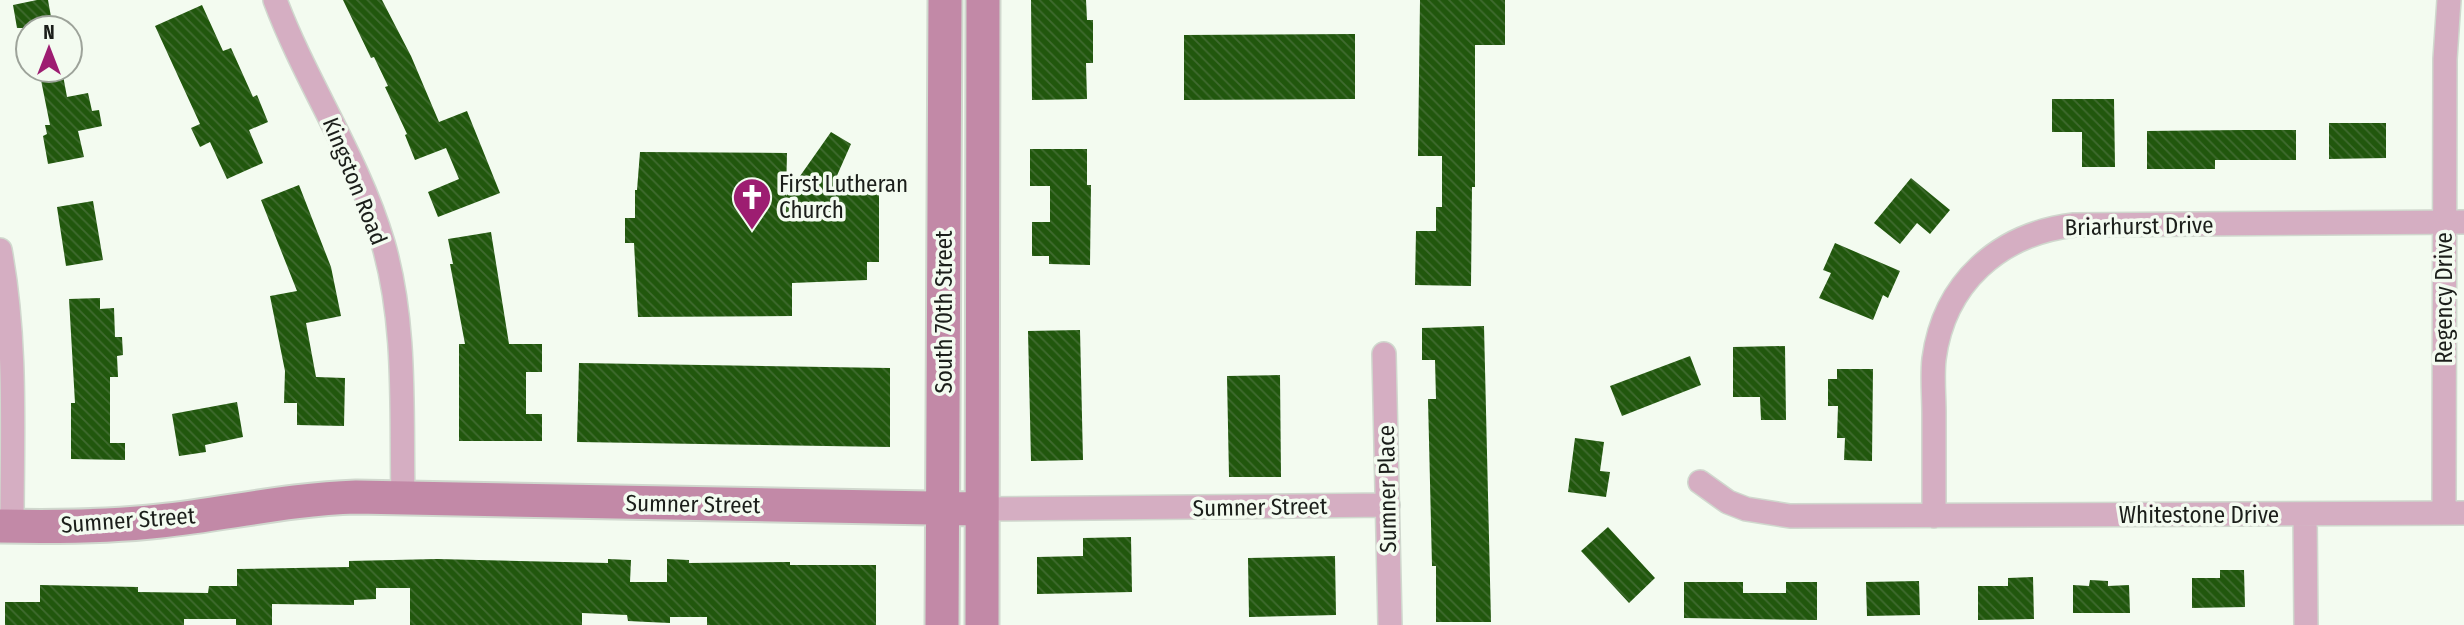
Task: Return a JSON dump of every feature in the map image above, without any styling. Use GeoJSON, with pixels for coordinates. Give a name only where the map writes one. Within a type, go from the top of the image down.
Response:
{"type":"FeatureCollection","features":[{"type":"Feature","properties":{"kind":"main road","name":"South 70th Street"},"geometry":{"type":"LineString","coordinates":[[942,625],[945,0]]}},
{"type":"Feature","properties":{"kind":"main road","name":"South 70th Street"},"geometry":{"type":"LineString","coordinates":[[982,625],[983,0]]}},
{"type":"Feature","properties":{"kind":"main road","name":"Sumner Street"},"geometry":{"type":"LineString","coordinates":[[6,526],[126,524],[296,500],[356,496],[982,509]]}},
{"type":"Feature","properties":{"kind":"street","name":"Kingston Road"},"geometry":{"type":"LineString","coordinates":[[275,0],[368,200],[383,244],[394,290],[400,343],[403,498]]}},
{"type":"Feature","properties":{"kind":"street","name":"Regency Drive"},"geometry":{"type":"LineString","coordinates":[[2449,0],[2445,59],[2454,222],[2454,513]]}},
{"type":"Feature","properties":{"kind":"street","name":"Briarhurst Drive"},"geometry":{"type":"LineString","coordinates":[[1934,516],[1934,362],[1939,335],[1949,309],[1963,286],[1981,265],[2003,248],[2027,235],[2053,227],[2074,225],[2454,222]]}},
{"type":"Feature","properties":{"kind":"street"},"geometry":{"type":"LineString","coordinates":[[0,250],[9,317],[13,393],[6,526]]}},
{"type":"Feature","properties":{"kind":"street","name":"Sumner Place"},"geometry":{"type":"LineString","coordinates":[[1384,354],[1390,625]]}},
{"type":"Feature","properties":{"kind":"street","name":"Whitestone Drive"},"geometry":{"type":"LineString","coordinates":[[1700,482],[1727,502],[1764,513],[1790,516],[2454,513]]}},
{"type":"Feature","properties":{"kind":"street","name":"Sumner Street"},"geometry":{"type":"LineString","coordinates":[[982,509],[1388,505]]}},
{"type":"Feature","properties":{"kind":"street"},"geometry":{"type":"LineString","coordinates":[[2305,514],[2306,625]]}},
{"type":"Feature","properties":{"kind":"building"},"geometry":{"type":"Polygon","coordinates":[[[48,0],[50,14],[15,14],[13,5],[48,0]]]}},
{"type":"Feature","properties":{"kind":"building"},"geometry":{"type":"Polygon","coordinates":[[[343,0],[382,0],[411,56],[439,122],[467,111],[500,193],[438,217],[428,192],[459,179],[446,148],[415,160],[405,135],[407,134],[385,87],[388,86],[343,0]]]}},
{"type":"Feature","properties":{"kind":"building"},"geometry":{"type":"Polygon","coordinates":[[[1031,0],[1086,0],[1087,20],[1093,20],[1093,63],[1086,63],[1087,99],[1032,100],[1031,0]]]}},
{"type":"Feature","properties":{"kind":"building"},"geometry":{"type":"Polygon","coordinates":[[[1420,0],[1505,0],[1505,45],[1475,45],[1475,187],[1472,187],[1471,286],[1415,285],[1416,231],[1436,231],[1436,207],[1442,207],[1442,156],[1418,156],[1420,0]]]}},
{"type":"Feature","properties":{"kind":"building"},"geometry":{"type":"Polygon","coordinates":[[[202,5],[223,51],[231,48],[253,97],[257,95],[268,122],[249,130],[263,163],[227,179],[210,142],[200,147],[191,128],[200,124],[155,26],[202,5]]]}},
{"type":"Feature","properties":{"kind":"building"},"geometry":{"type":"Polygon","coordinates":[[[1355,34],[1355,99],[1184,100],[1184,35],[1355,34]]]}},
{"type":"Feature","properties":{"kind":"building"},"geometry":{"type":"Polygon","coordinates":[[[42,84],[65,84],[67,97],[88,93],[92,111],[99,110],[102,126],[78,131],[84,157],[48,164],[43,136],[47,134],[45,125],[50,125],[42,84]]]}},
{"type":"Feature","properties":{"kind":"building"},"geometry":{"type":"Polygon","coordinates":[[[2052,99],[2114,99],[2115,167],[2082,167],[2082,132],[2052,132],[2052,99]]]}},
{"type":"Feature","properties":{"kind":"building"},"geometry":{"type":"Polygon","coordinates":[[[2329,123],[2386,123],[2386,158],[2329,159],[2329,123]]]}},
{"type":"Feature","properties":{"kind":"building"},"geometry":{"type":"Polygon","coordinates":[[[2296,130],[2296,160],[2215,160],[2215,169],[2147,169],[2147,131],[2296,130]]]}},
{"type":"Feature","properties":{"kind":"building","name":"First Lutheran Church"},"geometry":{"type":"Polygon","coordinates":[[[831,132],[851,144],[835,180],[879,180],[879,262],[867,262],[867,280],[792,283],[792,316],[638,317],[634,243],[625,243],[625,218],[635,218],[635,190],[640,152],[787,153],[786,196],[831,132]]]}},
{"type":"Feature","properties":{"kind":"building"},"geometry":{"type":"Polygon","coordinates":[[[1030,149],[1087,149],[1087,185],[1091,185],[1090,265],[1049,264],[1049,256],[1032,256],[1032,222],[1050,222],[1050,186],[1030,186],[1030,149]]]}},
{"type":"Feature","properties":{"kind":"building"},"geometry":{"type":"Polygon","coordinates":[[[1911,178],[1950,210],[1930,234],[1917,223],[1900,244],[1874,223],[1911,178]]]}},
{"type":"Feature","properties":{"kind":"building"},"geometry":{"type":"Polygon","coordinates":[[[299,185],[331,267],[341,316],[306,323],[316,377],[345,378],[344,426],[297,425],[297,403],[284,403],[285,371],[270,296],[297,291],[261,200],[299,185]]]}},
{"type":"Feature","properties":{"kind":"building"},"geometry":{"type":"Polygon","coordinates":[[[93,201],[103,260],[66,266],[57,207],[93,201]]]}},
{"type":"Feature","properties":{"kind":"building"},"geometry":{"type":"Polygon","coordinates":[[[491,232],[509,344],[542,344],[542,372],[526,372],[526,414],[542,414],[542,441],[459,441],[459,344],[465,344],[448,239],[491,232]]]}},
{"type":"Feature","properties":{"kind":"building"},"geometry":{"type":"Polygon","coordinates":[[[1835,243],[1900,271],[1888,298],[1883,295],[1873,320],[1819,298],[1831,273],[1823,270],[1835,243]]]}},
{"type":"Feature","properties":{"kind":"building"},"geometry":{"type":"Polygon","coordinates":[[[100,298],[100,309],[114,308],[115,337],[122,337],[123,355],[117,356],[118,377],[110,377],[110,443],[125,443],[125,460],[71,459],[71,403],[75,403],[69,299],[100,298]]]}},
{"type":"Feature","properties":{"kind":"building"},"geometry":{"type":"Polygon","coordinates":[[[1484,326],[1491,622],[1436,622],[1428,399],[1436,399],[1435,360],[1422,360],[1422,328],[1484,326]]]}},
{"type":"Feature","properties":{"kind":"building"},"geometry":{"type":"Polygon","coordinates":[[[1080,330],[1083,460],[1031,461],[1028,331],[1080,330]]]}},
{"type":"Feature","properties":{"kind":"building"},"geometry":{"type":"Polygon","coordinates":[[[1785,346],[1786,420],[1761,420],[1760,397],[1733,397],[1733,347],[1785,346]]]}},
{"type":"Feature","properties":{"kind":"building"},"geometry":{"type":"Polygon","coordinates":[[[1690,356],[1701,385],[1622,416],[1610,386],[1690,356]]]}},
{"type":"Feature","properties":{"kind":"building"},"geometry":{"type":"Polygon","coordinates":[[[579,363],[890,368],[890,447],[577,442],[579,363]]]}},
{"type":"Feature","properties":{"kind":"building"},"geometry":{"type":"Polygon","coordinates":[[[1837,369],[1873,369],[1872,461],[1844,460],[1845,438],[1837,438],[1838,406],[1828,406],[1828,379],[1837,379],[1837,369]]]}},
{"type":"Feature","properties":{"kind":"building"},"geometry":{"type":"Polygon","coordinates":[[[1280,375],[1281,477],[1229,477],[1227,376],[1280,375]]]}},
{"type":"Feature","properties":{"kind":"building"},"geometry":{"type":"Polygon","coordinates":[[[237,402],[243,437],[205,445],[206,452],[179,456],[172,414],[237,402]]]}},
{"type":"Feature","properties":{"kind":"building"},"geometry":{"type":"Polygon","coordinates":[[[1575,438],[1604,442],[1600,471],[1610,472],[1606,497],[1568,492],[1575,438]]]}},
{"type":"Feature","properties":{"kind":"building"},"geometry":{"type":"Polygon","coordinates":[[[1608,527],[1655,578],[1629,603],[1581,551],[1608,527]]]}},
{"type":"Feature","properties":{"kind":"building"},"geometry":{"type":"Polygon","coordinates":[[[1131,537],[1132,592],[1037,594],[1037,557],[1083,556],[1083,538],[1131,537]]]}},
{"type":"Feature","properties":{"kind":"building"},"geometry":{"type":"Polygon","coordinates":[[[1335,556],[1336,615],[1249,617],[1248,558],[1335,556]]]}},
{"type":"Feature","properties":{"kind":"building"},"geometry":{"type":"Polygon","coordinates":[[[437,559],[608,563],[608,559],[631,560],[630,582],[667,582],[667,559],[689,560],[689,563],[876,565],[876,625],[707,625],[707,617],[670,617],[670,623],[628,621],[627,615],[582,613],[582,625],[410,625],[410,588],[376,588],[376,599],[354,600],[354,605],[272,604],[272,625],[236,625],[236,619],[184,619],[184,625],[5,625],[5,602],[40,602],[40,585],[138,587],[138,592],[208,593],[209,586],[237,586],[237,569],[349,567],[349,561],[437,559]]]}},
{"type":"Feature","properties":{"kind":"building"},"geometry":{"type":"Polygon","coordinates":[[[2220,570],[2244,570],[2245,607],[2192,608],[2192,578],[2220,578],[2220,570]]]}},
{"type":"Feature","properties":{"kind":"building"},"geometry":{"type":"Polygon","coordinates":[[[2033,577],[2034,619],[1978,620],[1978,586],[2008,586],[2008,578],[2033,577]]]}},
{"type":"Feature","properties":{"kind":"building"},"geometry":{"type":"Polygon","coordinates":[[[2090,580],[2108,581],[2108,586],[2129,585],[2130,613],[2073,613],[2073,585],[2089,586],[2090,580]]]}},
{"type":"Feature","properties":{"kind":"building"},"geometry":{"type":"Polygon","coordinates":[[[1919,581],[1920,615],[1867,616],[1866,582],[1919,581]]]}},
{"type":"Feature","properties":{"kind":"building"},"geometry":{"type":"Polygon","coordinates":[[[1684,582],[1743,582],[1743,593],[1786,593],[1786,582],[1817,582],[1817,620],[1684,618],[1684,582]]]}},
{"type":"Feature","properties":{"kind":"place","name":"First Lutheran Church"},"geometry":{"type":"Point","coordinates":[752,231]}}]}
